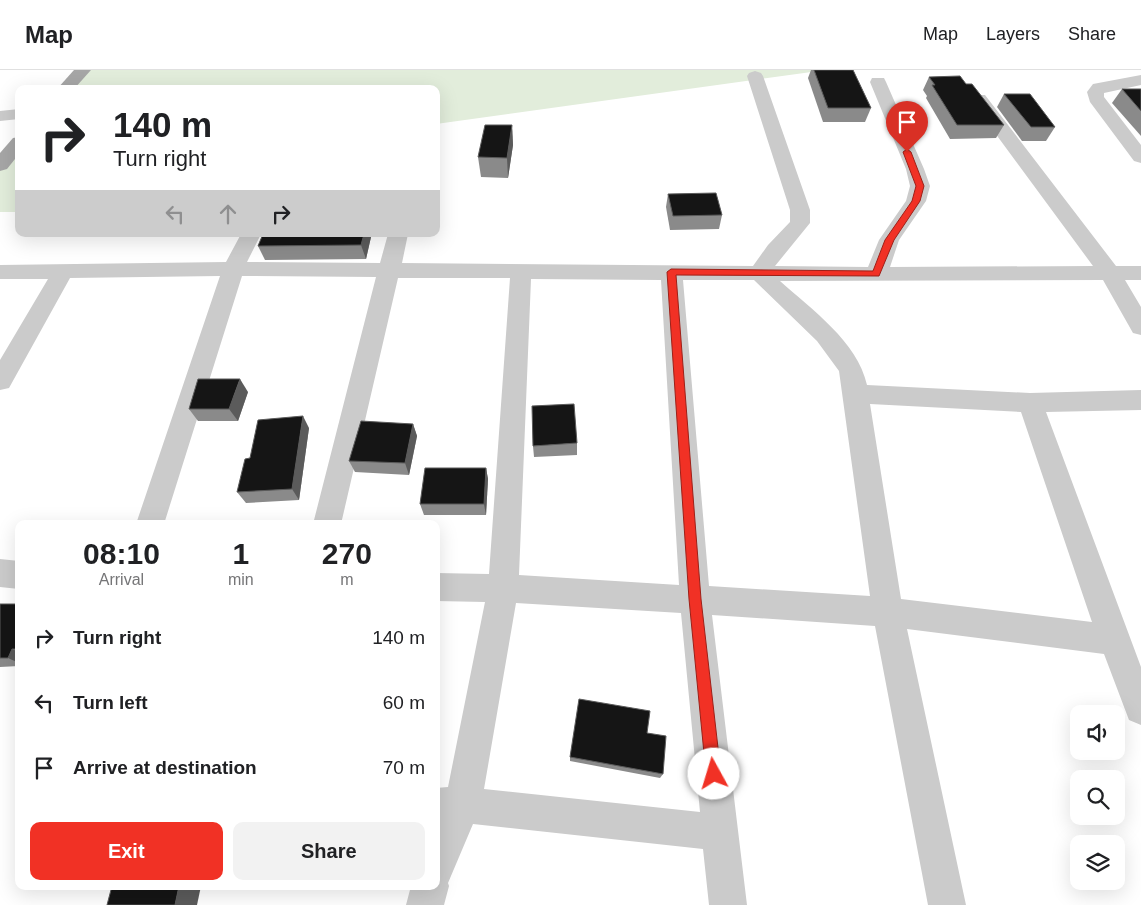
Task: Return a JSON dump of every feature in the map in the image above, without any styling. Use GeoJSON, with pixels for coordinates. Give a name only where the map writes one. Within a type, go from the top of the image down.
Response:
{"type":"FeatureCollection","features":[{"type":"Feature","properties":{"kind":"main road"},"geometry":{"type":"LineString","coordinates":[[69,85],[83,70]]}},
{"type":"Feature","properties":{"kind":"main road"},"geometry":{"type":"LineString","coordinates":[[0,165],[15,147]]}},
{"type":"Feature","properties":{"kind":"street"},"geometry":{"type":"LineString","coordinates":[[755,76],[800,210],[800,223],[775,250],[759,273]]}},
{"type":"Feature","properties":{"kind":"street"},"geometry":{"type":"LineString","coordinates":[[1141,80],[1099,88],[1095,92],[1096,98],[1141,157]]}},
{"type":"Feature","properties":{"kind":"street"},"geometry":{"type":"LineString","coordinates":[[876,274],[890,240],[916,201],[920,186],[878,82]]}},
{"type":"Feature","properties":{"kind":"street"},"geometry":{"type":"LineString","coordinates":[[980,99],[1110,273],[1141,327]]}},
{"type":"Feature","properties":{"kind":"street"},"geometry":{"type":"LineString","coordinates":[[0,116],[15,114]]}},
{"type":"Feature","properties":{"kind":"street"},"geometry":{"type":"LineString","coordinates":[[151,520],[233,269],[249,237]]}},
{"type":"Feature","properties":{"kind":"street"},"geometry":{"type":"LineString","coordinates":[[328,520],[397,237]]}},
{"type":"Feature","properties":{"kind":"street"},"geometry":{"type":"LineString","coordinates":[[0,272],[233,269],[1141,274]]}},
{"type":"Feature","properties":{"kind":"street"},"geometry":{"type":"LineString","coordinates":[[0,381],[63,271]]}},
{"type":"Feature","properties":{"kind":"street"},"geometry":{"type":"LineString","coordinates":[[440,851],[503,588],[521,271]]}},
{"type":"Feature","properties":{"kind":"street"},"geometry":{"type":"LineString","coordinates":[[671,272],[695,599],[728,905]]}},
{"type":"Feature","properties":{"kind":"street"},"geometry":{"type":"LineString","coordinates":[[759,273],[825,335],[851,369],[888,612],[947,905]]}},
{"type":"Feature","properties":{"kind":"street"},"geometry":{"type":"LineString","coordinates":[[856,394],[1030,403],[1141,400]]}},
{"type":"Feature","properties":{"kind":"street"},"geometry":{"type":"LineString","coordinates":[[1030,403],[1114,640],[1141,708]]}},
{"type":"Feature","properties":{"kind":"street"},"geometry":{"type":"LineString","coordinates":[[0,574],[15,575]]}},
{"type":"Feature","properties":{"kind":"street"},"geometry":{"type":"LineString","coordinates":[[440,587],[503,588],[888,612],[1114,640]]}},
{"type":"Feature","properties":{"kind":"street"},"geometry":{"type":"LineString","coordinates":[[450,806],[720,832]]}},
{"type":"Feature","properties":{"kind":"street"},"geometry":{"type":"LineString","coordinates":[[426,905],[429,890]]}},
{"type":"Feature","properties":{"kind":"green space"},"geometry":{"type":"Polygon","coordinates":[[[86,70],[826,70],[440,123],[440,85],[73,85],[86,70]]]}},
{"type":"Feature","properties":{"kind":"green space"},"geometry":{"type":"Polygon","coordinates":[[[15,150],[15,212],[0,212],[0,167],[15,150]]]}},
{"type":"Feature","properties":{"kind":"building"},"geometry":{"type":"Polygon","coordinates":[[[814,70],[853,70],[871,108],[828,108],[814,70]]]}},
{"type":"Feature","properties":{"kind":"building"},"geometry":{"type":"Polygon","coordinates":[[[960,76],[966,84],[972,84],[1004,125],[957,125],[929,77],[960,76]]]}},
{"type":"Feature","properties":{"kind":"building"},"geometry":{"type":"Polygon","coordinates":[[[1122,89],[1141,89],[1141,111],[1122,89]]]}},
{"type":"Feature","properties":{"kind":"building"},"geometry":{"type":"Polygon","coordinates":[[[1004,94],[1030,94],[1055,127],[1031,127],[1004,94]]]}},
{"type":"Feature","properties":{"kind":"building"},"geometry":{"type":"Polygon","coordinates":[[[485,125],[512,125],[507,158],[478,157],[485,125]]]}},
{"type":"Feature","properties":{"kind":"building"},"geometry":{"type":"Polygon","coordinates":[[[716,193],[722,215],[673,216],[668,194],[716,193]]]}},
{"type":"Feature","properties":{"kind":"building"},"geometry":{"type":"Polygon","coordinates":[[[262,237],[363,237],[361,245],[258,246],[262,237]]]}},
{"type":"Feature","properties":{"kind":"building"},"geometry":{"type":"Polygon","coordinates":[[[198,379],[240,379],[229,409],[189,409],[198,379]]]}},
{"type":"Feature","properties":{"kind":"building"},"geometry":{"type":"Polygon","coordinates":[[[574,404],[577,443],[533,446],[532,406],[574,404]]]}},
{"type":"Feature","properties":{"kind":"building"},"geometry":{"type":"Polygon","coordinates":[[[303,416],[292,489],[237,492],[245,459],[250,458],[258,420],[303,416]]]}},
{"type":"Feature","properties":{"kind":"building"},"geometry":{"type":"Polygon","coordinates":[[[361,421],[413,424],[405,463],[349,461],[361,421]]]}},
{"type":"Feature","properties":{"kind":"building"},"geometry":{"type":"Polygon","coordinates":[[[425,468],[486,468],[484,504],[420,504],[425,468]]]}},
{"type":"Feature","properties":{"kind":"building"},"geometry":{"type":"Polygon","coordinates":[[[0,604],[15,604],[15,649],[12,649],[8,658],[0,658],[0,604]]]}},
{"type":"Feature","properties":{"kind":"building"},"geometry":{"type":"Polygon","coordinates":[[[579,699],[650,711],[647,733],[666,736],[663,774],[570,757],[579,699]]]}},
{"type":"Feature","properties":{"kind":"building"},"geometry":{"type":"Polygon","coordinates":[[[111,890],[178,890],[175,905],[107,905],[111,890]]]}},
{"type":"Feature","properties":{"kind":"route"},"geometry":{"type":"LineString","coordinates":[[714,774],[695,599],[671,272],[876,274],[890,240],[916,201],[920,186],[907,152]]}}]}
